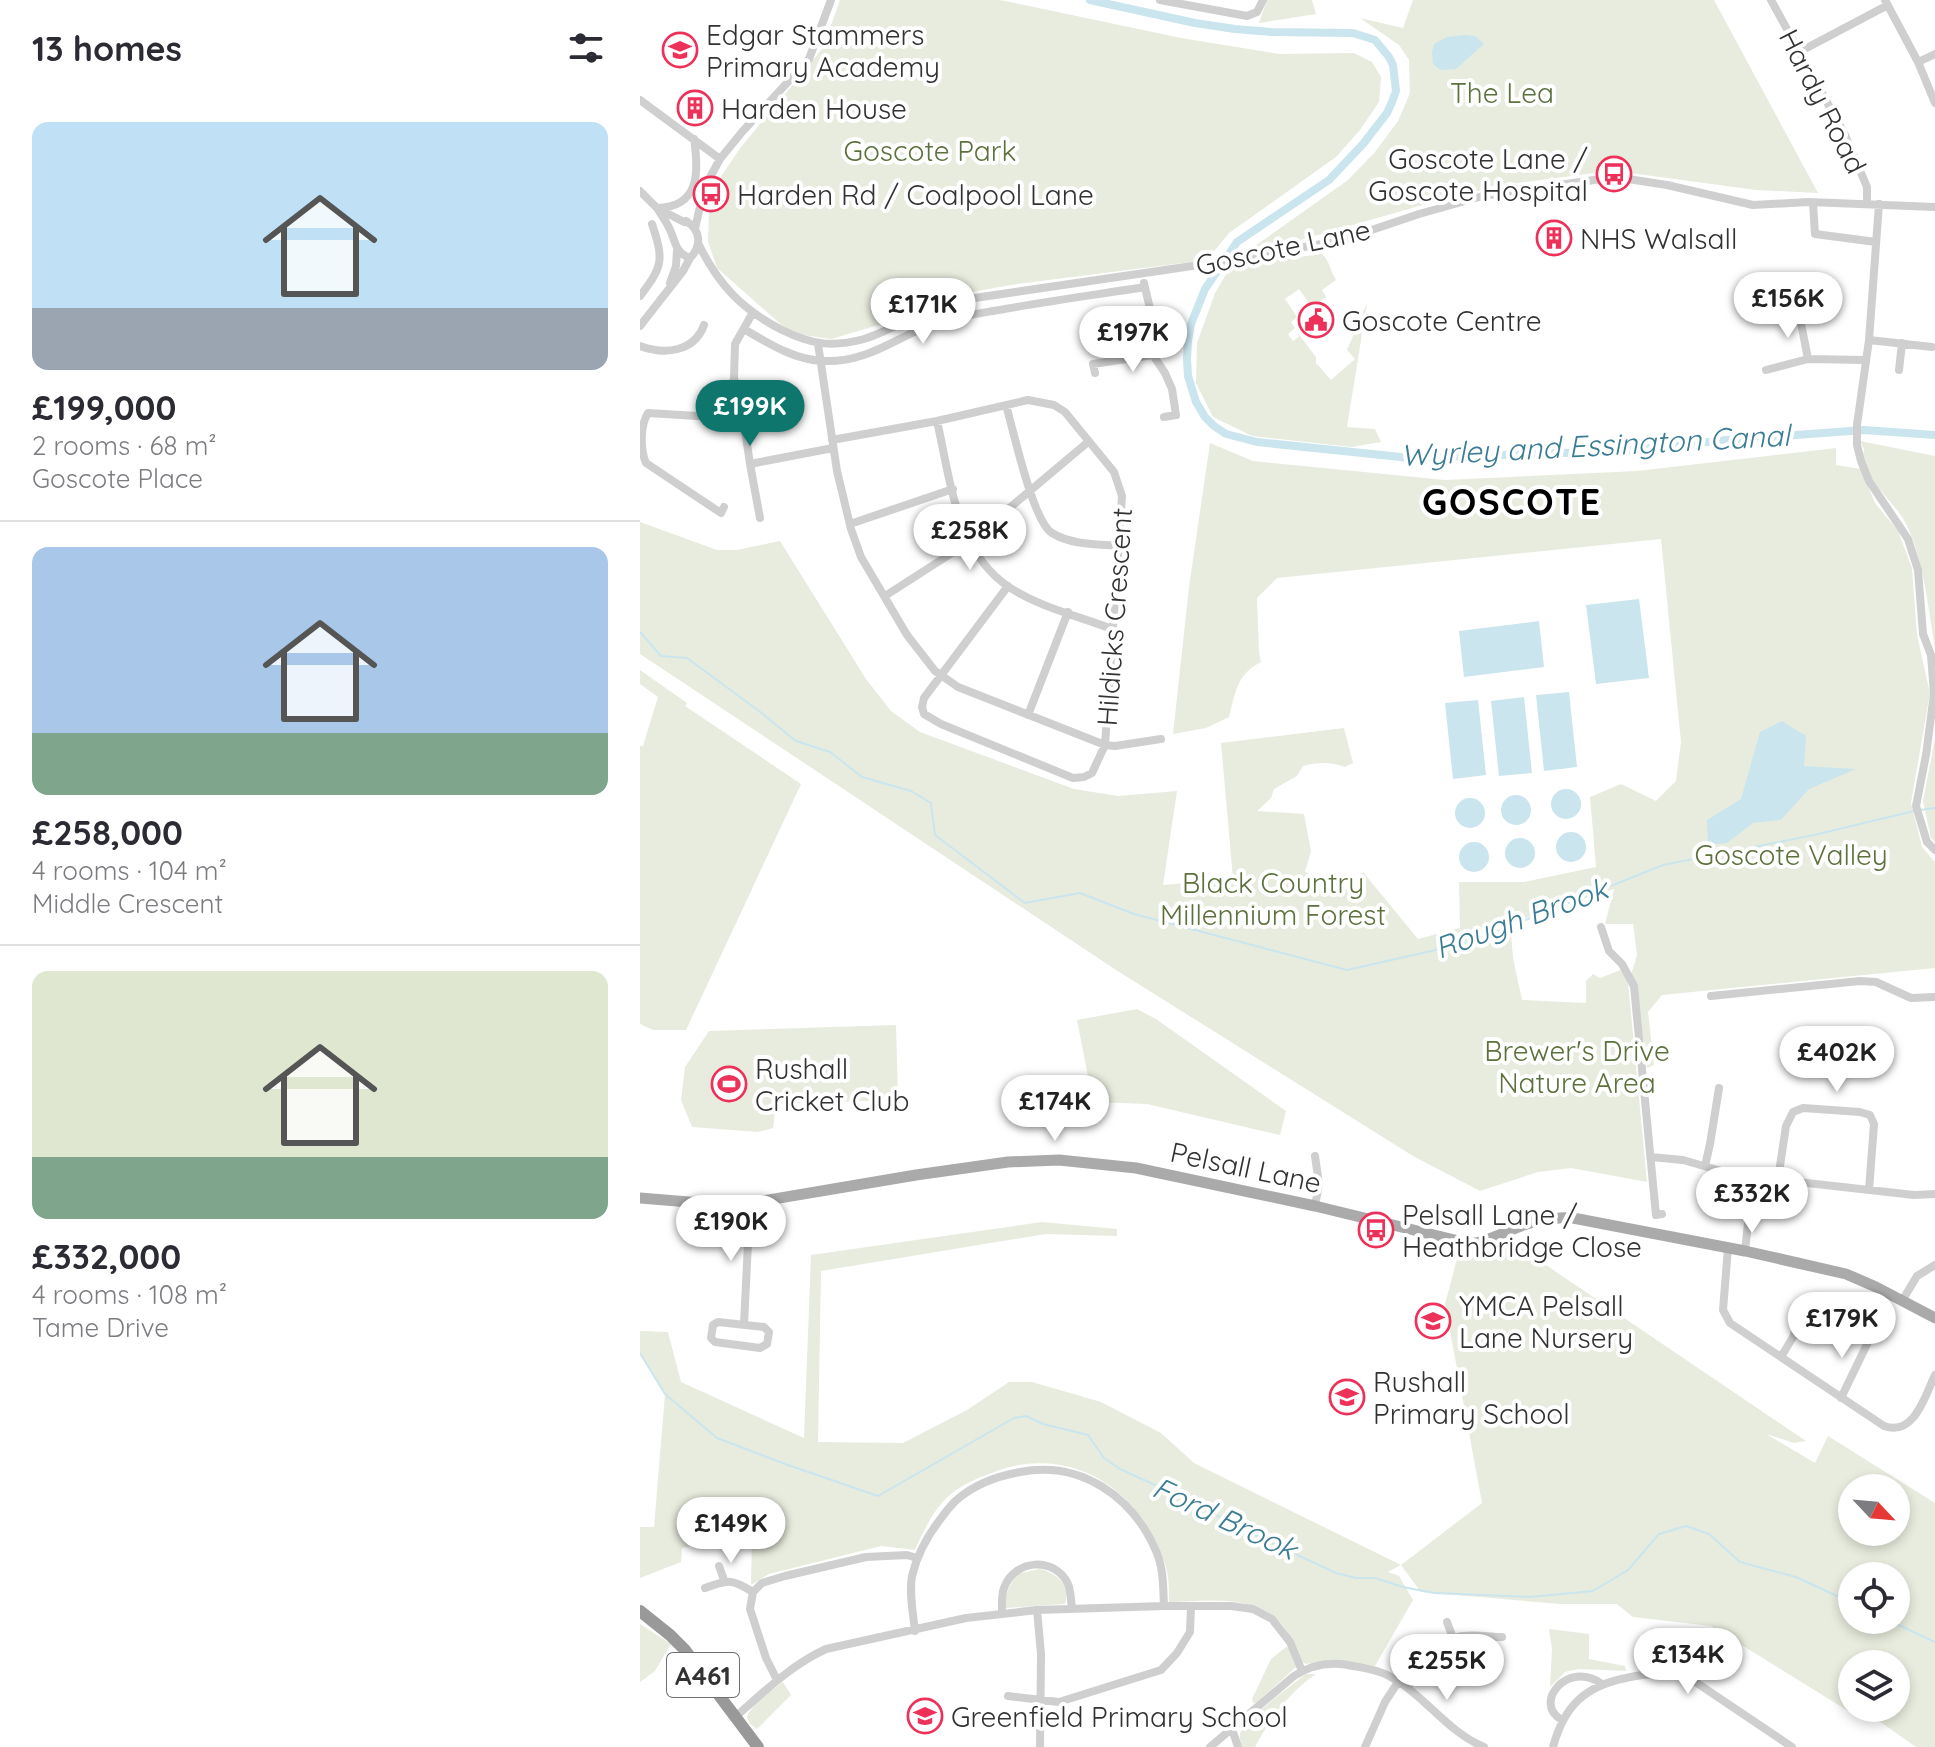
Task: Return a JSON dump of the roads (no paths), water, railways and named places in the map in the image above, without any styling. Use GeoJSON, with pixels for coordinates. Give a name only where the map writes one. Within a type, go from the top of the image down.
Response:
{"type":"FeatureCollection","features":[{"type":"Feature","properties":{"kind":"highway","name":"A461"},"geometry":{"type":"LineString","coordinates":[[640,1611],[685,1650],[758,1747]]}},
{"type":"Feature","properties":{"kind":"main road","name":"Pelsall Lane"},"geometry":{"type":"LineString","coordinates":[[640,1198],[713,1204],[750,1203],[1008,1162],[1059,1160],[1136,1168],[1315,1206],[1471,1244],[1552,1217],[1573,1218],[1728,1248]]}},
{"type":"Feature","properties":{"kind":"main road"},"geometry":{"type":"LineString","coordinates":[[1728,1248],[1846,1274],[1935,1318]]}},
{"type":"Feature","properties":{"kind":"street"},"geometry":{"type":"LineString","coordinates":[[640,326],[691,258],[698,243],[695,229],[701,202],[720,159],[809,59],[831,0]]}},
{"type":"Feature","properties":{"kind":"street"},"geometry":{"type":"LineString","coordinates":[[1160,0],[1247,16],[1257,12],[1263,0]]}},
{"type":"Feature","properties":{"kind":"street","name":"Hardy Road"},"geometry":{"type":"LineString","coordinates":[[1771,0],[1845,135],[1867,187],[1867,204]]}},
{"type":"Feature","properties":{"kind":"street"},"geometry":{"type":"LineString","coordinates":[[1799,52],[1886,2],[1918,62],[1935,103]]}},
{"type":"Feature","properties":{"kind":"street"},"geometry":{"type":"LineString","coordinates":[[1918,62],[1935,54]]}},
{"type":"Feature","properties":{"kind":"street"},"geometry":{"type":"LineString","coordinates":[[640,100],[720,159]]}},
{"type":"Feature","properties":{"kind":"street"},"geometry":{"type":"LineString","coordinates":[[657,208],[670,208],[683,202],[691,193],[697,164],[694,139]]}},
{"type":"Feature","properties":{"kind":"street","name":"Goscote Lane"},"geometry":{"type":"LineString","coordinates":[[698,243],[709,266],[752,314],[805,341],[832,344],[865,338],[933,308],[961,300],[1339,241],[1483,196],[1615,177],[1667,185],[1753,205],[1813,203],[1935,207]]}},
{"type":"Feature","properties":{"kind":"street"},"geometry":{"type":"LineString","coordinates":[[640,191],[657,208],[673,235]]}},
{"type":"Feature","properties":{"kind":"street"},"geometry":{"type":"LineString","coordinates":[[691,258],[681,255],[673,235],[679,224],[685,222],[701,202]]}},
{"type":"Feature","properties":{"kind":"street"},"geometry":{"type":"LineString","coordinates":[[1813,203],[1815,234],[1876,242]]}},
{"type":"Feature","properties":{"kind":"street"},"geometry":{"type":"LineString","coordinates":[[1879,204],[1869,340],[1857,441],[1869,481],[1908,539],[1918,570],[1923,634],[1931,655],[1934,694],[1916,806],[1927,842],[1935,850]]}},
{"type":"Feature","properties":{"kind":"street"},"geometry":{"type":"LineString","coordinates":[[657,208],[695,229]]}},
{"type":"Feature","properties":{"kind":"street"},"geometry":{"type":"LineString","coordinates":[[640,296],[658,271],[660,259],[660,247],[652,224]]}},
{"type":"Feature","properties":{"kind":"street"},"geometry":{"type":"LineString","coordinates":[[668,288],[676,266],[677,249]]}},
{"type":"Feature","properties":{"kind":"street","name":"Goscote Lane"},"geometry":{"type":"LineString","coordinates":[[691,258],[709,266]]}},
{"type":"Feature","properties":{"kind":"street"},"geometry":{"type":"LineString","coordinates":[[1142,274],[1151,313],[1153,355],[1165,373],[1175,405],[1176,415],[1164,417]]}},
{"type":"Feature","properties":{"kind":"street"},"geometry":{"type":"LineString","coordinates":[[653,279],[668,288]]}},
{"type":"Feature","properties":{"kind":"street"},"geometry":{"type":"LineString","coordinates":[[744,329],[781,349],[820,361],[845,361],[859,358],[940,322],[1025,305],[1145,287]]}},
{"type":"Feature","properties":{"kind":"street"},"geometry":{"type":"LineString","coordinates":[[1022,290],[1025,305]]}},
{"type":"Feature","properties":{"kind":"street"},"geometry":{"type":"LineString","coordinates":[[1799,313],[1808,359]]}},
{"type":"Feature","properties":{"kind":"street"},"geometry":{"type":"LineString","coordinates":[[752,314],[735,344],[734,379],[739,389],[760,518]]}},
{"type":"Feature","properties":{"kind":"street"},"geometry":{"type":"LineString","coordinates":[[640,346],[676,350],[693,342],[704,325]]}},
{"type":"Feature","properties":{"kind":"street"},"geometry":{"type":"LineString","coordinates":[[1869,340],[1932,347]]}},
{"type":"Feature","properties":{"kind":"street"},"geometry":{"type":"LineString","coordinates":[[1899,370],[1902,343]]}},
{"type":"Feature","properties":{"kind":"street"},"geometry":{"type":"LineString","coordinates":[[818,344],[833,444],[850,524],[861,557],[924,658],[941,676],[958,687],[1105,745],[1161,739]]}},
{"type":"Feature","properties":{"kind":"street"},"geometry":{"type":"LineString","coordinates":[[1095,373],[1093,364],[1153,355]]}},
{"type":"Feature","properties":{"kind":"street"},"geometry":{"type":"LineString","coordinates":[[1766,370],[1808,359],[1865,360]]}},
{"type":"Feature","properties":{"kind":"street"},"geometry":{"type":"LineString","coordinates":[[724,507],[721,513],[646,463],[640,452],[641,427],[643,417],[648,413],[708,414],[734,379]]}},
{"type":"Feature","properties":{"kind":"street","name":"Hildicks Crescent"},"geometry":{"type":"LineString","coordinates":[[750,464],[1028,400],[1054,405],[1065,412],[1114,472],[1122,496],[1105,745]]}},
{"type":"Feature","properties":{"kind":"street"},"geometry":{"type":"LineString","coordinates":[[1006,405],[1029,491],[1047,531],[1075,542],[1119,546]]}},
{"type":"Feature","properties":{"kind":"street"},"geometry":{"type":"LineString","coordinates":[[937,421],[959,514],[969,542],[985,565],[1008,586],[1037,601],[1112,629]]}},
{"type":"Feature","properties":{"kind":"street"},"geometry":{"type":"LineString","coordinates":[[885,596],[969,542],[1088,442]]}},
{"type":"Feature","properties":{"kind":"street"},"geometry":{"type":"LineString","coordinates":[[850,524],[953,489]]}},
{"type":"Feature","properties":{"kind":"street"},"geometry":{"type":"LineString","coordinates":[[1008,586],[924,698],[924,714],[941,724],[1073,778],[1092,773],[1105,745]]}},
{"type":"Feature","properties":{"kind":"street"},"geometry":{"type":"LineString","coordinates":[[1028,715],[1068,612]]}},
{"type":"Feature","properties":{"kind":"street"},"geometry":{"type":"LineString","coordinates":[[1601,927],[1609,951],[1622,964],[1634,986],[1656,1215],[1662,1214]]}},
{"type":"Feature","properties":{"kind":"street"},"geometry":{"type":"LineString","coordinates":[[1711,996],[1860,981],[1874,982],[1911,998],[1935,997]]}},
{"type":"Feature","properties":{"kind":"street"},"geometry":{"type":"LineString","coordinates":[[1705,1166],[1709,1120],[1719,1088]]}},
{"type":"Feature","properties":{"kind":"street"},"geometry":{"type":"LineString","coordinates":[[1778,1179],[1786,1126],[1793,1112],[1803,1108],[1860,1112],[1870,1115],[1874,1124],[1869,1190]]}},
{"type":"Feature","properties":{"kind":"street"},"geometry":{"type":"LineString","coordinates":[[1315,1156],[1319,1184],[1315,1206]]}},
{"type":"Feature","properties":{"kind":"street"},"geometry":{"type":"LineString","coordinates":[[1651,1157],[1683,1160],[1753,1177],[1914,1195],[1935,1194]]}},
{"type":"Feature","properties":{"kind":"street"},"geometry":{"type":"LineString","coordinates":[[1318,1170],[1331,1168]]}},
{"type":"Feature","properties":{"kind":"street"},"geometry":{"type":"LineString","coordinates":[[1745,1251],[1753,1177]]}},
{"type":"Feature","properties":{"kind":"street"},"geometry":{"type":"LineString","coordinates":[[744,1324],[750,1203]]}},
{"type":"Feature","properties":{"kind":"street"},"geometry":{"type":"LineString","coordinates":[[1728,1248],[1723,1310],[1730,1323],[1884,1426],[1893,1429],[1908,1425],[1935,1375]]}},
{"type":"Feature","properties":{"kind":"street"},"geometry":{"type":"LineString","coordinates":[[1902,1301],[1917,1276],[1935,1265]]}},
{"type":"Feature","properties":{"kind":"street"},"geometry":{"type":"LineString","coordinates":[[1781,1357],[1793,1337],[1799,1311],[1818,1312]]}},
{"type":"Feature","properties":{"kind":"street"},"geometry":{"type":"LineString","coordinates":[[715,1323],[744,1324],[766,1328],[769,1332],[765,1346],[715,1342],[711,1338],[715,1323]]}},
{"type":"Feature","properties":{"kind":"street"},"geometry":{"type":"LineString","coordinates":[[1841,1398],[1874,1337],[1862,1331]]}},
{"type":"Feature","properties":{"kind":"street"},"geometry":{"type":"LineString","coordinates":[[915,1631],[911,1588],[917,1558],[925,1539],[956,1500],[973,1487],[1001,1475],[1030,1470],[1055,1469],[1084,1476],[1109,1490],[1127,1506],[1158,1553],[1163,1574],[1164,1606]]}},
{"type":"Feature","properties":{"kind":"street"},"geometry":{"type":"LineString","coordinates":[[777,1680],[766,1658],[750,1609],[753,1592],[762,1583],[866,1557],[907,1555],[917,1558]]}},
{"type":"Feature","properties":{"kind":"street"},"geometry":{"type":"LineString","coordinates":[[1002,1614],[1004,1589],[1010,1577],[1021,1568],[1039,1564],[1052,1568],[1068,1583],[1072,1609]]}},
{"type":"Feature","properties":{"kind":"street"},"geometry":{"type":"LineString","coordinates":[[719,1566],[724,1580]]}},
{"type":"Feature","properties":{"kind":"street"},"geometry":{"type":"LineString","coordinates":[[705,1588],[724,1580],[753,1592]]}},
{"type":"Feature","properties":{"kind":"street"},"geometry":{"type":"LineString","coordinates":[[735,1717],[777,1680],[807,1658],[826,1649],[966,1618],[1037,1610],[1164,1606],[1253,1609],[1272,1619],[1290,1642],[1302,1671]]}},
{"type":"Feature","properties":{"kind":"street"},"geometry":{"type":"LineString","coordinates":[[1008,1696],[1059,1702],[1161,1670],[1177,1653],[1190,1632],[1191,1606]]}},
{"type":"Feature","properties":{"kind":"street"},"geometry":{"type":"LineString","coordinates":[[1037,1610],[1041,1654],[1040,1747]]}},
{"type":"Feature","properties":{"kind":"street"},"geometry":{"type":"LineString","coordinates":[[1447,1622],[1453,1638]]}},
{"type":"Feature","properties":{"kind":"street"},"geometry":{"type":"LineString","coordinates":[[1407,1687],[1453,1638],[1502,1637]]}},
{"type":"Feature","properties":{"kind":"street"},"geometry":{"type":"LineString","coordinates":[[1210,1747],[1302,1671],[1329,1663],[1379,1671],[1407,1687],[1464,1742],[1484,1747]]}},
{"type":"Feature","properties":{"kind":"street"},"geometry":{"type":"LineString","coordinates":[[1553,1747],[1562,1720],[1591,1690],[1602,1684],[1648,1673],[1669,1673],[1688,1677],[1792,1747]]}},
{"type":"Feature","properties":{"kind":"street"},"geometry":{"type":"LineString","coordinates":[[1562,1720],[1554,1714],[1551,1702],[1553,1693],[1564,1680],[1576,1676],[1602,1684]]}},
{"type":"Feature","properties":{"kind":"street"},"geometry":{"type":"LineString","coordinates":[[1365,1747],[1385,1702],[1398,1682]]}},
{"type":"Feature","properties":{"kind":"street"},"geometry":{"type":"LineString","coordinates":[[1232,1729],[1238,1747]]}},
{"type":"Feature","properties":{"kind":"water"},"geometry":{"type":"Polygon","coordinates":[[[1475,36],[1484,44],[1456,69],[1440,70],[1433,64],[1434,44],[1447,37],[1475,36]]]}},
{"type":"Feature","properties":{"kind":"water"},"geometry":{"type":"Polygon","coordinates":[[[1639,599],[1649,678],[1596,684],[1586,605],[1639,599]]]}},
{"type":"Feature","properties":{"kind":"water"},"geometry":{"type":"Polygon","coordinates":[[[1539,621],[1544,667],[1464,677],[1459,631],[1539,621]]]}},
{"type":"Feature","properties":{"kind":"water"},"geometry":{"type":"Polygon","coordinates":[[[1569,692],[1577,767],[1544,771],[1536,695],[1569,692]]]}},
{"type":"Feature","properties":{"kind":"water"},"geometry":{"type":"Polygon","coordinates":[[[1524,697],[1532,773],[1499,776],[1491,701],[1524,697]]]}},
{"type":"Feature","properties":{"kind":"water"},"geometry":{"type":"Polygon","coordinates":[[[1478,700],[1486,775],[1453,779],[1445,703],[1478,700]]]}},
{"type":"Feature","properties":{"kind":"water"},"geometry":{"type":"Polygon","coordinates":[[[1782,721],[1806,736],[1804,766],[1856,769],[1809,789],[1781,820],[1753,823],[1727,843],[1708,845],[1707,820],[1741,799],[1760,732],[1782,721]]]}},
{"type":"Feature","properties":{"kind":"water"},"geometry":{"type":"Polygon","coordinates":[[[1566,789],[1577,793],[1581,804],[1577,815],[1566,819],[1555,815],[1551,804],[1555,793],[1566,789]]]}},
{"type":"Feature","properties":{"kind":"water"},"geometry":{"type":"Polygon","coordinates":[[[1516,795],[1527,799],[1531,810],[1527,821],[1516,825],[1505,821],[1501,810],[1505,799],[1516,795]]]}},
{"type":"Feature","properties":{"kind":"water"},"geometry":{"type":"Polygon","coordinates":[[[1470,798],[1481,802],[1485,813],[1481,824],[1470,828],[1459,824],[1455,813],[1459,802],[1470,798]]]}},
{"type":"Feature","properties":{"kind":"water"},"geometry":{"type":"Polygon","coordinates":[[[1571,832],[1582,836],[1586,847],[1582,858],[1571,862],[1560,858],[1556,847],[1560,836],[1571,832]]]}},
{"type":"Feature","properties":{"kind":"water"},"geometry":{"type":"Polygon","coordinates":[[[1520,838],[1531,842],[1535,853],[1531,864],[1520,868],[1509,864],[1505,853],[1509,842],[1520,838]]]}},
{"type":"Feature","properties":{"kind":"water"},"geometry":{"type":"Polygon","coordinates":[[[1474,842],[1485,846],[1489,857],[1485,868],[1474,872],[1463,868],[1459,857],[1463,846],[1474,842]]]}},
{"type":"Feature","properties":{"kind":"waterway","name":"Wyrley and Essington Canal"},"geometry":{"type":"LineString","coordinates":[[1090,0],[1235,29],[1353,33],[1375,40],[1393,65],[1396,91],[1392,102],[1363,144],[1329,180],[1237,242],[1205,289],[1191,324],[1188,376],[1196,402],[1205,417],[1226,434],[1257,442],[1410,458],[1623,451],[1864,430],[1935,435]]}},
{"type":"Feature","properties":{"kind":"waterway","name":"Rough Brook"},"geometry":{"type":"LineString","coordinates":[[640,632],[661,656],[687,658],[796,741],[830,752],[862,777],[911,791],[931,803],[935,835],[1025,903],[1080,893],[1134,914],[1347,970],[1471,942],[1663,865],[1814,835],[1914,811]]}},
{"type":"Feature","properties":{"kind":"waterway","name":"Rough Brook"},"geometry":{"type":"LineString","coordinates":[[1920,810],[1935,808]]}},
{"type":"Feature","properties":{"kind":"waterway","name":"Ford Brook"},"geometry":{"type":"LineString","coordinates":[[640,1353],[665,1394],[717,1438],[878,1496],[1014,1418],[1026,1416],[1043,1424],[1088,1435],[1104,1458],[1120,1469],[1336,1573],[1356,1578],[1375,1578],[1434,1593],[1530,1597],[1593,1591],[1628,1570],[1659,1534],[1686,1526],[1709,1534],[1740,1562],[1796,1577],[1838,1596]]}},
{"type":"Feature","properties":{"kind":"waterway","name":"Ford Brook"},"geometry":{"type":"LineString","coordinates":[[1910,1630],[1935,1642]]}},
{"type":"Feature","properties":{"kind":"place","name":"Edgar Stammers Primary Academy"},"geometry":{"type":"Point","coordinates":[680,50]}},
{"type":"Feature","properties":{"kind":"place","name":"Harden House"},"geometry":{"type":"Point","coordinates":[695,108]}},
{"type":"Feature","properties":{"kind":"place","name":"Goscote Lane / Goscote Hospital"},"geometry":{"type":"Point","coordinates":[1614,174]}},
{"type":"Feature","properties":{"kind":"place","name":"Harden Rd / Coalpool Lane"},"geometry":{"type":"Point","coordinates":[711,194]}},
{"type":"Feature","properties":{"kind":"place","name":"NHS Walsall"},"geometry":{"type":"Point","coordinates":[1554,238]}},
{"type":"Feature","properties":{"kind":"place","name":"Goscote Centre"},"geometry":{"type":"Point","coordinates":[1316,320]}},
{"type":"Feature","properties":{"kind":"place","name":"Rushall Cricket Club"},"geometry":{"type":"Point","coordinates":[729,1084]}},
{"type":"Feature","properties":{"kind":"place","name":"Pelsall Lane / Heathbridge Close"},"geometry":{"type":"Point","coordinates":[1376,1230]}},
{"type":"Feature","properties":{"kind":"place","name":"YMCA Pelsall Lane Nursery"},"geometry":{"type":"Point","coordinates":[1433,1321]}},
{"type":"Feature","properties":{"kind":"place","name":"Rushall Primary School"},"geometry":{"type":"Point","coordinates":[1347,1397]}},
{"type":"Feature","properties":{"kind":"place","name":"Greenfield Primary School"},"geometry":{"type":"Point","coordinates":[925,1716]}},
{"type":"Feature","properties":{"kind":"district","name":"GOSCOTE"},"geometry":{"type":"Point","coordinates":[1512,501]}},
{"type":"Feature","properties":{"kind":"park label","name":"The Lea"},"geometry":{"type":"Point","coordinates":[1502,92]}},
{"type":"Feature","properties":{"kind":"park label","name":"Goscote Park"},"geometry":{"type":"Point","coordinates":[930,150]}},
{"type":"Feature","properties":{"kind":"park label","name":"Goscote Valley"},"geometry":{"type":"Point","coordinates":[1791,854]}},
{"type":"Feature","properties":{"kind":"park label","name":"Black Country Millennium Forest"},"geometry":{"type":"Point","coordinates":[1273,898]}},
{"type":"Feature","properties":{"kind":"park label","name":"Brewer's Drive Nature Area"},"geometry":{"type":"Point","coordinates":[1577,1066]}}]}
